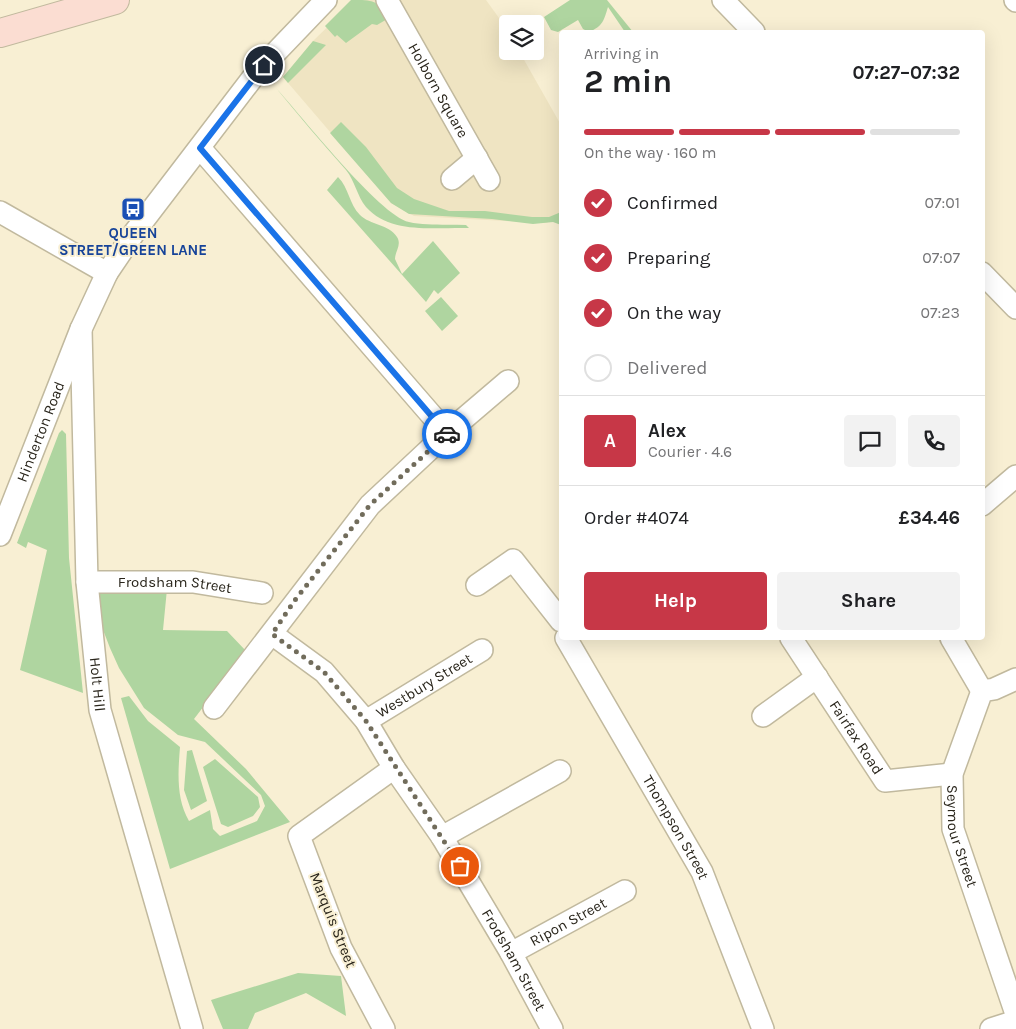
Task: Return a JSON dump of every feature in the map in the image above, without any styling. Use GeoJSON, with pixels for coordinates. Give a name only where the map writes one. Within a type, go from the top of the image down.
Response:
{"type":"FeatureCollection","features":[{"type":"Feature","properties":{"kind":"main road"},"geometry":{"type":"LineString","coordinates":[[0,33],[115,0]]}},
{"type":"Feature","properties":{"kind":"street","name":"Hinderton Road"},"geometry":{"type":"LineString","coordinates":[[0,535],[81,328],[108,273],[134,232],[258,72],[326,0]]}},
{"type":"Feature","properties":{"kind":"street","name":"Holborn Square"},"geometry":{"type":"LineString","coordinates":[[387,0],[489,180]]}},
{"type":"Feature","properties":{"kind":"street"},"geometry":{"type":"LineString","coordinates":[[723,0],[752,30]]}},
{"type":"Feature","properties":{"kind":"street"},"geometry":{"type":"LineString","coordinates":[[200,148],[447,433]]}},
{"type":"Feature","properties":{"kind":"street"},"geometry":{"type":"LineString","coordinates":[[452,179],[477,158]]}},
{"type":"Feature","properties":{"kind":"street"},"geometry":{"type":"LineString","coordinates":[[0,212],[108,273]]}},
{"type":"Feature","properties":{"kind":"street"},"geometry":{"type":"LineString","coordinates":[[986,282],[1016,308]]}},
{"type":"Feature","properties":{"kind":"street","name":"Holt Hill"},"geometry":{"type":"LineString","coordinates":[[81,328],[87,582],[100,710],[192,1029]]}},
{"type":"Feature","properties":{"kind":"street"},"geometry":{"type":"LineString","coordinates":[[214,708],[272,634],[295,600],[370,505],[447,433],[508,381]]}},
{"type":"Feature","properties":{"kind":"street"},"geometry":{"type":"LineString","coordinates":[[985,502],[1016,476]]}},
{"type":"Feature","properties":{"kind":"street"},"geometry":{"type":"LineString","coordinates":[[477,585],[513,560],[559,618]]}},
{"type":"Feature","properties":{"kind":"street","name":"Frodsham Street"},"geometry":{"type":"LineString","coordinates":[[87,582],[193,582],[262,593]]}},
{"type":"Feature","properties":{"kind":"street","name":"Frodsham Street"},"geometry":{"type":"LineString","coordinates":[[272,634],[324,672],[366,721],[394,768],[442,837],[511,953],[552,1029]]}},
{"type":"Feature","properties":{"kind":"street","name":"Thompson Street"},"geometry":{"type":"LineString","coordinates":[[567,640],[702,872],[761,1028]]}},
{"type":"Feature","properties":{"kind":"street","name":"Fairfax Road"},"geometry":{"type":"LineString","coordinates":[[792,640],[885,781],[952,774]]}},
{"type":"Feature","properties":{"kind":"street"},"geometry":{"type":"LineString","coordinates":[[952,640],[982,691],[994,689],[1016,680]]}},
{"type":"Feature","properties":{"kind":"street","name":"Westbury Street"},"geometry":{"type":"LineString","coordinates":[[366,721],[482,650]]}},
{"type":"Feature","properties":{"kind":"street"},"geometry":{"type":"LineString","coordinates":[[762,716],[817,677]]}},
{"type":"Feature","properties":{"kind":"street","name":"Seymour Street"},"geometry":{"type":"LineString","coordinates":[[982,691],[952,774],[953,829],[1016,1014]]}},
{"type":"Feature","properties":{"kind":"street","name":"Marquis Street"},"geometry":{"type":"LineString","coordinates":[[384,1029],[341,948],[299,836],[394,768]]}},
{"type":"Feature","properties":{"kind":"street"},"geometry":{"type":"LineString","coordinates":[[442,837],[560,771]]}},
{"type":"Feature","properties":{"kind":"street","name":"Ripon Street"},"geometry":{"type":"LineString","coordinates":[[511,953],[625,891]]}},
{"type":"Feature","properties":{"kind":"street"},"geometry":{"type":"LineString","coordinates":[[991,1029],[1016,1021]]}},
{"type":"Feature","properties":{"kind":"shaded area"},"geometry":{"type":"Polygon","coordinates":[[[355,0],[486,0],[499,18],[499,60],[524,60],[559,121],[559,220],[545,223],[414,216],[391,203],[283,77],[313,41],[355,0]]]}},
{"type":"Feature","properties":{"kind":"green space"},"geometry":{"type":"Polygon","coordinates":[[[351,0],[374,2],[378,4],[389,18],[377,25],[372,24],[346,43],[337,35],[335,37],[325,26],[351,0]]]}},
{"type":"Feature","properties":{"kind":"green space"},"geometry":{"type":"Polygon","coordinates":[[[570,0],[607,0],[631,30],[624,30],[608,7],[602,22],[592,30],[583,29],[578,20],[558,32],[551,30],[544,17],[570,0]]]}},
{"type":"Feature","properties":{"kind":"green space"},"geometry":{"type":"Polygon","coordinates":[[[313,41],[326,45],[288,83],[283,77],[313,41]]]}},
{"type":"Feature","properties":{"kind":"green space"},"geometry":{"type":"Polygon","coordinates":[[[276,88],[361,184],[396,216],[409,222],[466,225],[469,228],[414,228],[388,222],[376,216],[363,203],[346,170],[276,88]]]}},
{"type":"Feature","properties":{"kind":"green space"},"geometry":{"type":"Polygon","coordinates":[[[341,122],[366,147],[397,188],[414,199],[449,211],[485,211],[532,217],[549,217],[559,213],[559,224],[553,222],[533,224],[492,219],[409,214],[391,203],[330,133],[341,122]]]}},
{"type":"Feature","properties":{"kind":"green space"},"geometry":{"type":"Polygon","coordinates":[[[338,177],[345,186],[356,211],[369,221],[389,229],[397,237],[399,245],[395,259],[402,274],[433,241],[460,273],[438,294],[434,290],[426,302],[327,190],[338,177]]]}},
{"type":"Feature","properties":{"kind":"green space"},"geometry":{"type":"Polygon","coordinates":[[[441,297],[458,316],[442,331],[425,311],[441,297]]]}},
{"type":"Feature","properties":{"kind":"green space"},"geometry":{"type":"Polygon","coordinates":[[[62,430],[66,434],[69,558],[83,693],[20,670],[47,550],[28,542],[26,548],[17,543],[59,433],[62,430]]]}},
{"type":"Feature","properties":{"kind":"green space"},"geometry":{"type":"Polygon","coordinates":[[[98,587],[167,589],[163,630],[227,631],[246,651],[194,719],[246,769],[290,822],[170,869],[121,698],[129,696],[148,721],[180,747],[180,795],[189,821],[210,810],[213,829],[220,836],[257,821],[265,806],[261,795],[205,742],[178,735],[144,708],[119,668],[100,622],[98,587]]]}},
{"type":"Feature","properties":{"kind":"green space"},"geometry":{"type":"Polygon","coordinates":[[[192,750],[207,801],[191,810],[184,790],[187,751],[192,750]]]}},
{"type":"Feature","properties":{"kind":"green space"},"geometry":{"type":"Polygon","coordinates":[[[215,759],[258,797],[260,807],[253,816],[228,827],[221,824],[203,767],[215,759]]]}},
{"type":"Feature","properties":{"kind":"green space"},"geometry":{"type":"Polygon","coordinates":[[[298,973],[341,976],[346,1016],[306,993],[255,1013],[248,1029],[223,1029],[211,1000],[298,973]]]}},
{"type":"Feature","properties":{"kind":"way so far"},"geometry":{"type":"LineString","coordinates":[[447,434],[370,505],[295,600],[272,634],[324,672],[366,721],[394,768],[460,866]]}},
{"type":"Feature","properties":{"kind":"place","name":"QUEEN STREET/GREEN LANE"},"geometry":{"type":"Point","coordinates":[133,209]}},
{"type":"Feature","properties":{"kind":"route"},"geometry":{"type":"LineString","coordinates":[[264,65],[200,148],[447,434]]}}]}
